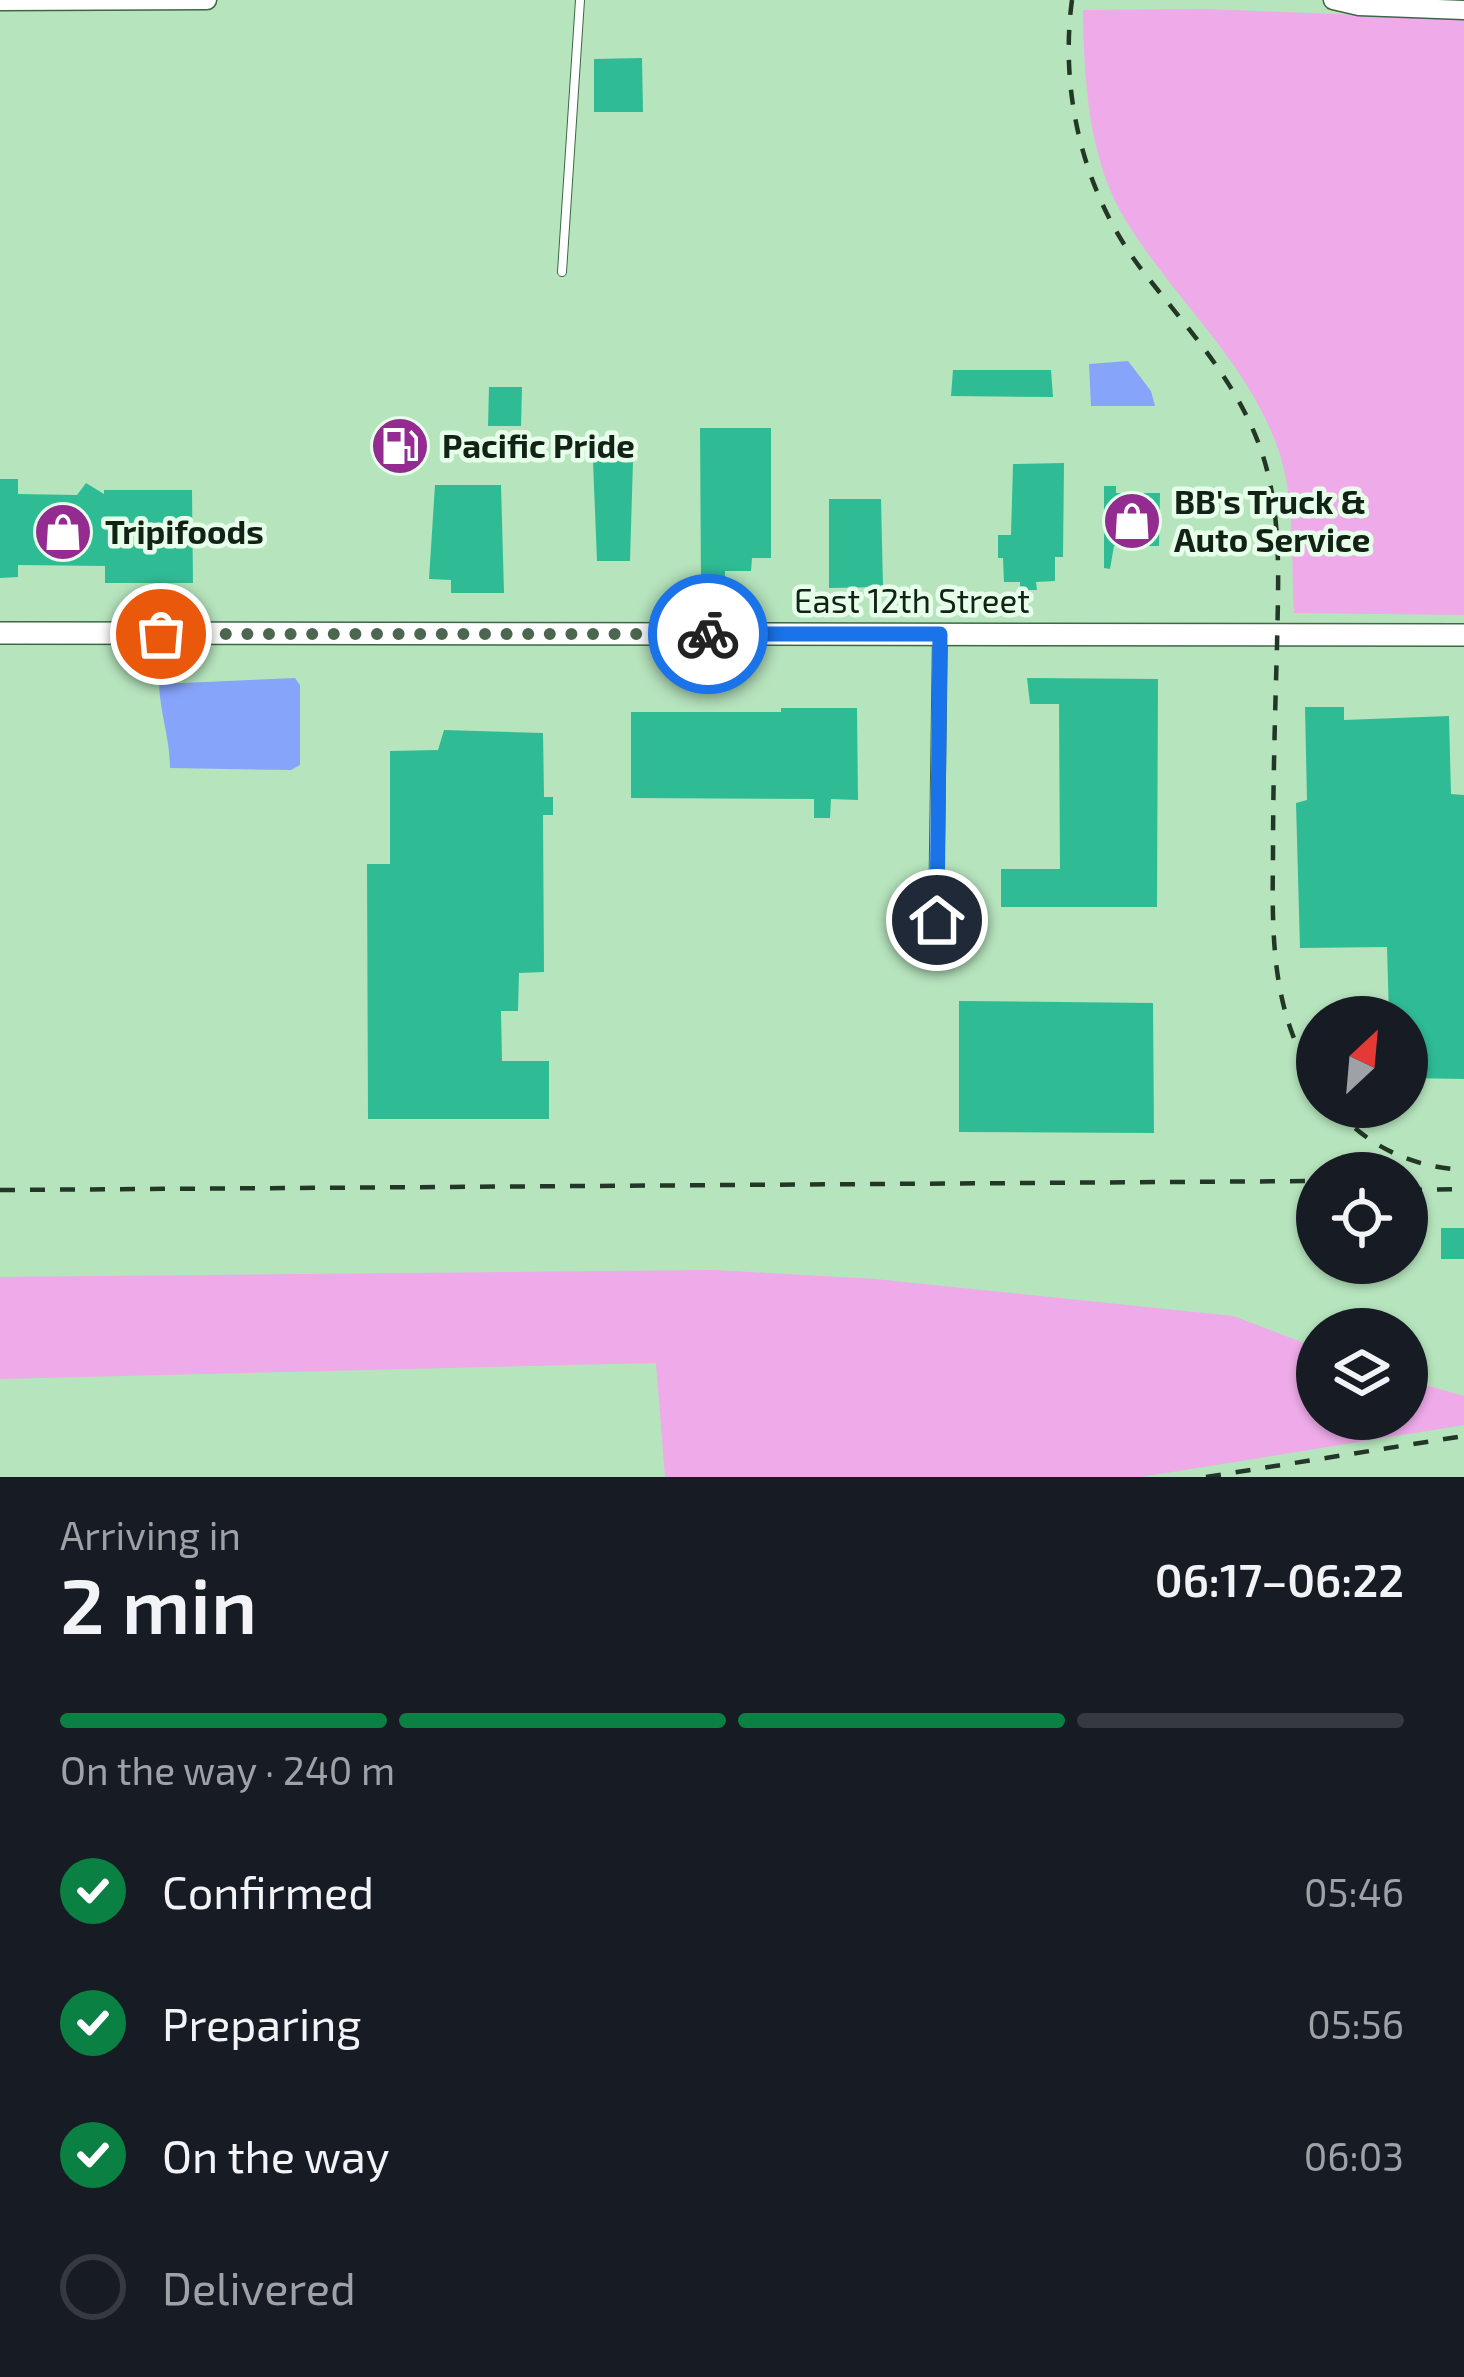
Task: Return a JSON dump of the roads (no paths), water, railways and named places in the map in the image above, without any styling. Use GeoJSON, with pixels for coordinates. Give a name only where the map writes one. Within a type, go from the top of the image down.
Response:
{"type":"FeatureCollection","features":[{"type":"Feature","properties":{"kind":"main road","name":"East 12th Street"},"geometry":{"type":"LineString","coordinates":[[0,633],[1464,635]]}},
{"type":"Feature","properties":{"kind":"street"},"geometry":{"type":"LineString","coordinates":[[0,1],[207,0]]}},
{"type":"Feature","properties":{"kind":"street"},"geometry":{"type":"LineString","coordinates":[[1334,0],[1359,6],[1464,10]]}},
{"type":"Feature","properties":{"kind":"street"},"geometry":{"type":"LineString","coordinates":[[937,920],[940,634]]}},
{"type":"Feature","properties":{"kind":"lane"},"geometry":{"type":"LineString","coordinates":[[562,272],[580,0]]}},
{"type":"Feature","properties":{"kind":"water"},"geometry":{"type":"Polygon","coordinates":[[[1128,361],[1151,391],[1155,406],[1091,406],[1089,364],[1128,361]]]}},
{"type":"Feature","properties":{"kind":"water"},"geometry":{"type":"Polygon","coordinates":[[[295,678],[300,685],[300,765],[291,770],[170,768],[159,684],[295,678]]]}},
{"type":"Feature","properties":{"kind":"railway"},"geometry":{"type":"LineString","coordinates":[[1072,0],[1069,73],[1092,179],[1124,244],[1236,397],[1270,483],[1278,564],[1274,944],[1283,1001],[1296,1041]]}},
{"type":"Feature","properties":{"kind":"railway"},"geometry":{"type":"LineString","coordinates":[[1355,1128],[1409,1159],[1464,1170]]}},
{"type":"Feature","properties":{"kind":"railway"},"geometry":{"type":"LineString","coordinates":[[0,1190],[1296,1181]]}},
{"type":"Feature","properties":{"kind":"railway"},"geometry":{"type":"LineString","coordinates":[[1428,1190],[1464,1189]]}},
{"type":"Feature","properties":{"kind":"railway"},"geometry":{"type":"LineString","coordinates":[[1206,1477],[1464,1436]]}},
{"type":"Feature","properties":{"kind":"place","name":"Pacific Pride"},"geometry":{"type":"Point","coordinates":[400,446]}},
{"type":"Feature","properties":{"kind":"place","name":"BB's Truck & Auto Service"},"geometry":{"type":"Point","coordinates":[1132,521]}},
{"type":"Feature","properties":{"kind":"place","name":"Tripifoods"},"geometry":{"type":"Point","coordinates":[63,532]}}]}
